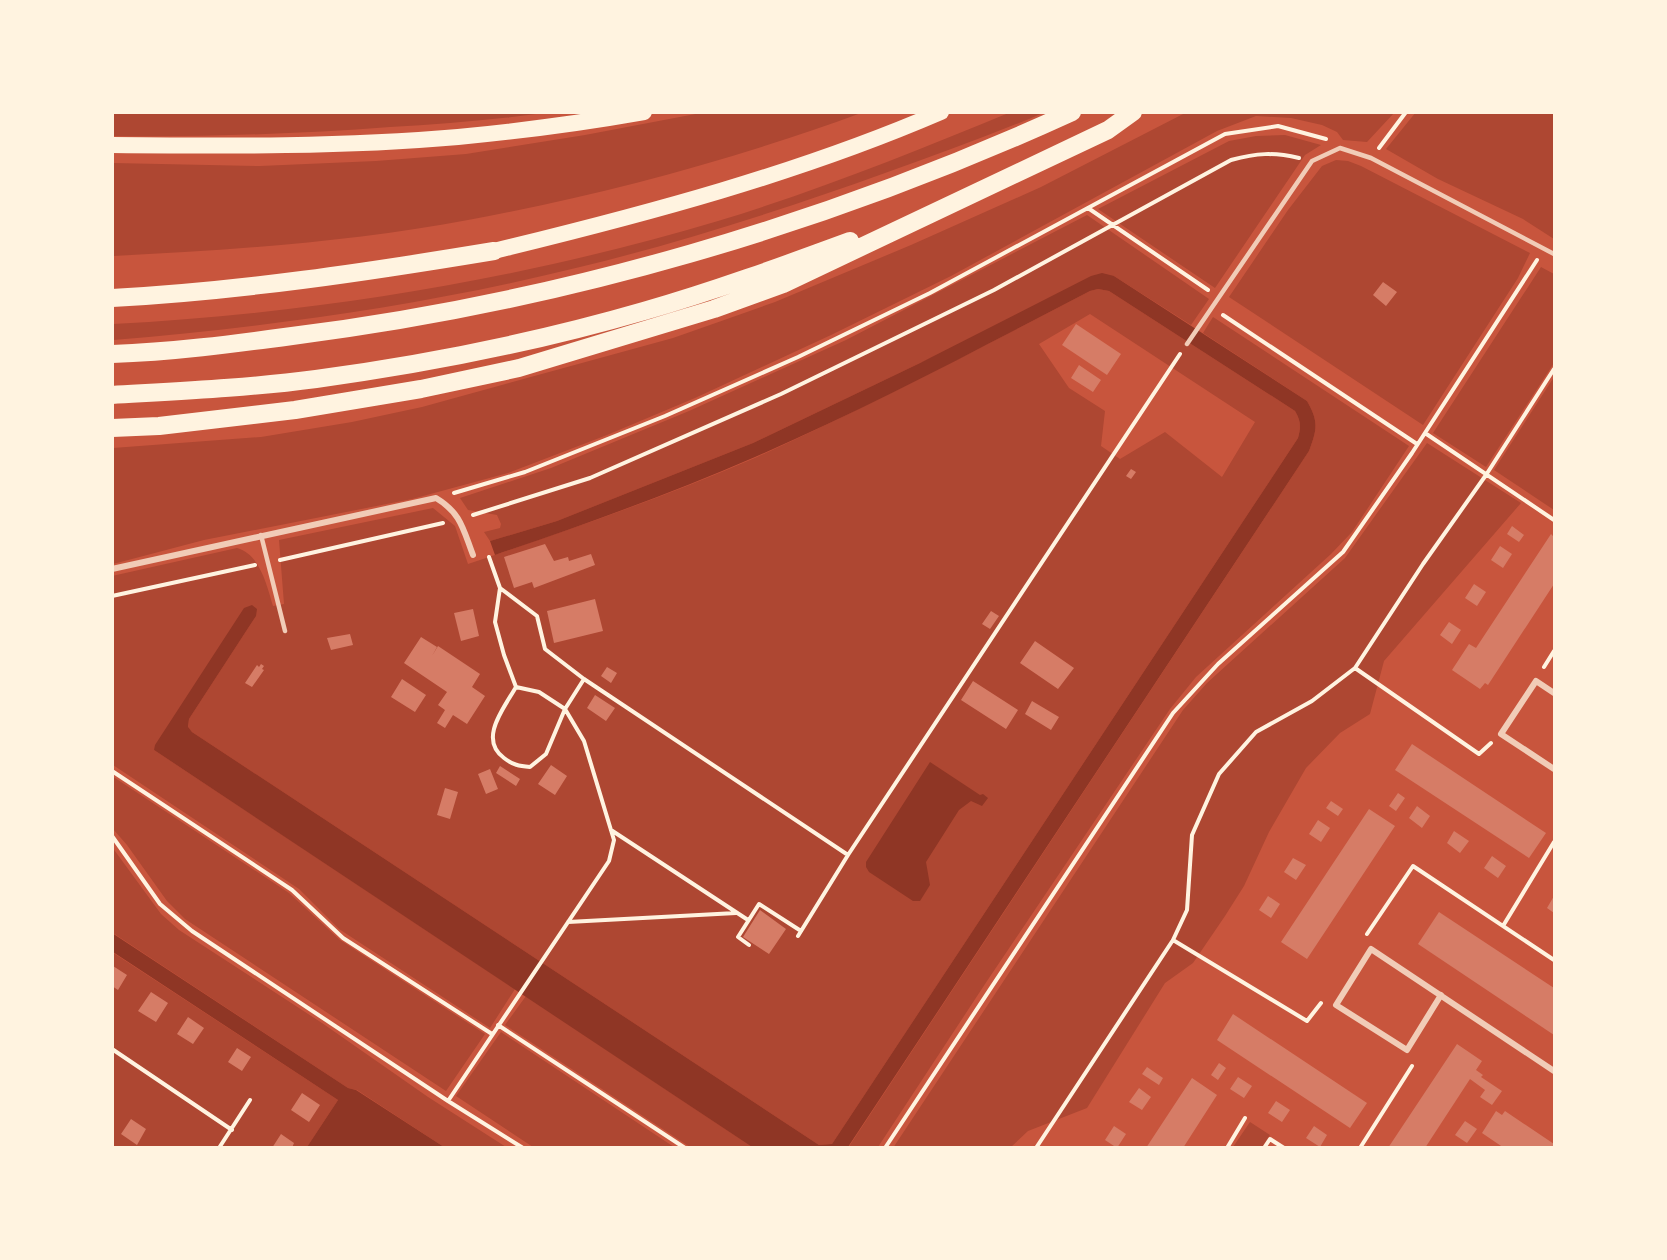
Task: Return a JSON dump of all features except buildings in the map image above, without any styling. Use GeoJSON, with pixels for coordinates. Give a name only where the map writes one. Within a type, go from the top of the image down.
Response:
{"type":"FeatureCollection","features":[{"type":"Feature","properties":{"kind":"highway"},"geometry":{"type":"LineString","coordinates":[[112,146],[271,145],[458,137],[644,112]]}},
{"type":"Feature","properties":{"kind":"highway"},"geometry":{"type":"LineString","coordinates":[[112,298],[267,286],[390,269],[494,251],[694,199],[838,153],[941,112]]}},
{"type":"Feature","properties":{"kind":"highway"},"geometry":{"type":"LineString","coordinates":[[112,354],[240,343],[358,327],[531,295],[763,233],[892,188],[978,154],[1072,112]]}},
{"type":"Feature","properties":{"kind":"highway"},"geometry":{"type":"LineString","coordinates":[[112,428],[159,426],[295,410],[422,389],[519,368],[714,309],[783,284],[1108,130],[1133,112]]}},
{"type":"Feature","properties":{"kind":"highway"},"geometry":{"type":"LineString","coordinates":[[112,395],[242,387],[317,379],[452,357],[514,344],[655,308],[777,268],[960,200]]}},
{"type":"Feature","properties":{"kind":"street"},"geometry":{"type":"LineString","coordinates":[[112,568],[436,498],[450,506],[460,520],[473,555]]}},
{"type":"Feature","properties":{"kind":"street"},"geometry":{"type":"LineString","coordinates":[[1554,693],[1536,681],[1501,734],[1554,770]]}},
{"type":"Feature","properties":{"kind":"street"},"geometry":{"type":"LineString","coordinates":[[1441,995],[1407,1050],[1336,1005],[1371,949],[1441,995],[1554,1071]]}},
{"type":"Feature","properties":{"kind":"lane"},"geometry":{"type":"LineString","coordinates":[[1187,344],[1312,160],[1340,148],[1371,158],[1554,254]]}},
{"type":"Feature","properties":{"kind":"lane"},"geometry":{"type":"LineString","coordinates":[[261,535],[285,632]]}},
{"type":"Feature","properties":{"kind":"path"},"geometry":{"type":"LineString","coordinates":[[1371,158],[1406,112]]}},
{"type":"Feature","properties":{"kind":"path"},"geometry":{"type":"LineString","coordinates":[[436,498],[525,471],[665,416],[747,379],[930,293],[1225,134],[1278,126],[1324,138],[1340,148]]}},
{"type":"Feature","properties":{"kind":"path"},"geometry":{"type":"LineString","coordinates":[[112,596],[460,520],[590,478],[781,394],[994,290],[1231,160],[1255,154],[1279,154],[1312,160]]}},
{"type":"Feature","properties":{"kind":"path"},"geometry":{"type":"LineString","coordinates":[[1088,208],[1219,297]]}},
{"type":"Feature","properties":{"kind":"path"},"geometry":{"type":"LineString","coordinates":[[885,1148],[1173,713],[1218,664],[1343,552],[1425,434],[1545,249]]}},
{"type":"Feature","properties":{"kind":"path"},"geometry":{"type":"LineString","coordinates":[[1211,308],[1417,444]]}},
{"type":"Feature","properties":{"kind":"path"},"geometry":{"type":"LineString","coordinates":[[798,936],[848,855],[1187,344]]}},
{"type":"Feature","properties":{"kind":"path"},"geometry":{"type":"LineString","coordinates":[[1036,1148],[1173,940],[1187,910],[1192,835],[1219,774],[1256,732],[1312,701],[1355,668],[1423,564],[1486,475],[1554,369]]}},
{"type":"Feature","properties":{"kind":"path"},"geometry":{"type":"LineString","coordinates":[[1425,434],[1554,519]]}},
{"type":"Feature","properties":{"kind":"path"},"geometry":{"type":"LineString","coordinates":[[516,687],[504,656],[495,622],[500,588],[537,616],[545,649],[584,679],[848,855]]}},
{"type":"Feature","properties":{"kind":"path"},"geometry":{"type":"LineString","coordinates":[[1355,668],[1479,754],[1501,734]]}},
{"type":"Feature","properties":{"kind":"path"},"geometry":{"type":"LineString","coordinates":[[516,687],[495,723],[491,739],[497,753],[514,766],[530,767],[546,754],[565,709],[584,679]]}},
{"type":"Feature","properties":{"kind":"path"},"geometry":{"type":"LineString","coordinates":[[448,1101],[609,861],[614,840],[584,741],[565,709],[538,692],[516,687]]}},
{"type":"Feature","properties":{"kind":"path"},"geometry":{"type":"LineString","coordinates":[[112,771],[292,890],[343,938],[492,1034]]}},
{"type":"Feature","properties":{"kind":"path"},"geometry":{"type":"LineString","coordinates":[[611,829],[748,920]]}},
{"type":"Feature","properties":{"kind":"path"},"geometry":{"type":"LineString","coordinates":[[112,836],[160,904],[192,930],[448,1101],[523,1148]]}},
{"type":"Feature","properties":{"kind":"path"},"geometry":{"type":"LineString","coordinates":[[1503,926],[1554,842]]}},
{"type":"Feature","properties":{"kind":"path"},"geometry":{"type":"LineString","coordinates":[[749,945],[738,937],[759,904],[801,931]]}},
{"type":"Feature","properties":{"kind":"path"},"geometry":{"type":"LineString","coordinates":[[568,922],[736,913]]}},
{"type":"Feature","properties":{"kind":"path"},"geometry":{"type":"LineString","coordinates":[[498,1025],[685,1148]]}},
{"type":"Feature","properties":{"kind":"path"},"geometry":{"type":"LineString","coordinates":[[112,1049],[232,1130]]}},
{"type":"Feature","properties":{"kind":"path"},"geometry":{"type":"LineString","coordinates":[[1360,1148],[1415,1060]]}},
{"type":"Feature","properties":{"kind":"path"},"geometry":{"type":"LineString","coordinates":[[219,1148],[250,1100]]}},
{"type":"Feature","properties":{"kind":"path"},"geometry":{"type":"LineString","coordinates":[[1227,1148],[1245,1118]]}},
{"type":"Feature","properties":{"kind":"path"},"geometry":{"type":"LineString","coordinates":[[1264,1148],[1270,1139],[1284,1148]]}},
{"type":"Feature","properties":{"kind":"shaded area"},"geometry":{"type":"Polygon","coordinates":[[[113,112],[544,113],[321,132],[113,136],[113,112]]]}},
{"type":"Feature","properties":{"kind":"shaded area"},"geometry":{"type":"Polygon","coordinates":[[[706,112],[861,113],[764,146],[667,175],[468,220],[380,234],[291,244],[113,256],[113,163],[260,166],[466,154],[706,112]]]}},
{"type":"Feature","properties":{"kind":"shaded area"},"geometry":{"type":"Polygon","coordinates":[[[1011,112],[1043,113],[810,199],[695,236],[619,257],[464,293],[348,313],[113,340],[113,324],[267,312],[343,302],[494,277],[643,242],[718,221],[829,184],[1011,112]]]}},
{"type":"Feature","properties":{"kind":"shaded area"},"geometry":{"type":"Polygon","coordinates":[[[1416,112],[1554,113],[1554,239],[1523,219],[1438,179],[1386,149],[1416,112]]]}},
{"type":"Feature","properties":{"kind":"shaded area"},"geometry":{"type":"Polygon","coordinates":[[[1185,113],[1394,113],[1367,142],[1343,140],[1337,132],[1322,125],[1291,118],[1256,116],[1217,131],[951,276],[831,335],[695,398],[508,473],[412,499],[204,540],[113,564],[113,448],[261,437],[352,422],[422,407],[673,338],[775,302],[911,245],[1041,187],[1185,113]]]}},
{"type":"Feature","properties":{"kind":"shaded area"},"geometry":{"type":"Polygon","coordinates":[[[1285,135],[1321,145],[1305,155],[1215,288],[1098,209],[1229,141],[1256,136],[1285,135]]]}},
{"type":"Feature","properties":{"kind":"shaded area"},"geometry":{"type":"Polygon","coordinates":[[[1336,160],[1348,161],[1361,166],[1530,253],[1518,278],[1423,425],[1229,297],[1288,210],[1322,166],[1336,160]]]}},
{"type":"Feature","properties":{"kind":"shaded area"},"geometry":{"type":"Polygon","coordinates":[[[1087,215],[1209,299],[1191,325],[1114,276],[920,363],[753,443],[557,521],[490,541],[484,532],[500,528],[501,524],[497,515],[468,510],[460,498],[551,468],[689,411],[846,340],[1087,215]]]}},
{"type":"Feature","properties":{"kind":"shaded area"},"geometry":{"type":"Polygon","coordinates":[[[1541,267],[1554,274],[1554,363],[1486,467],[1433,433],[1541,267]]]}},
{"type":"Feature","properties":{"kind":"shaded area"},"geometry":{"type":"Polygon","coordinates":[[[1102,273],[1114,276],[1307,401],[1315,420],[1314,437],[1309,451],[848,1147],[752,1147],[154,750],[155,745],[244,608],[252,605],[257,609],[256,616],[189,719],[188,727],[192,732],[819,1145],[832,1144],[1298,438],[1300,424],[1295,411],[1109,291],[1098,289],[840,418],[723,471],[626,509],[495,555],[490,541],[557,521],[753,443],[920,363],[1091,276],[1102,273]]]}},
{"type":"Feature","properties":{"kind":"shaded area"},"geometry":{"type":"Polygon","coordinates":[[[1098,289],[1109,291],[1295,411],[1300,424],[1298,438],[832,1144],[819,1145],[192,732],[188,728],[189,719],[256,616],[154,750],[515,989],[490,1028],[339,929],[299,889],[113,765],[112,576],[237,548],[245,551],[257,564],[273,606],[284,604],[279,540],[433,508],[455,526],[468,564],[650,500],[757,457],[883,397],[1090,291],[1098,289]],[[1090,314],[1039,344],[1069,388],[1105,411],[1101,446],[1120,459],[1165,432],[1222,477],[1255,422],[1090,314]]]}},
{"type":"Feature","properties":{"kind":"shaded area"},"geometry":{"type":"Polygon","coordinates":[[[1213,317],[1409,446],[1352,532],[1331,554],[1196,677],[1170,709],[878,1147],[848,1148],[1309,451],[1314,437],[1315,420],[1307,401],[1203,333],[1213,317]]]}},
{"type":"Feature","properties":{"kind":"shaded area"},"geometry":{"type":"Polygon","coordinates":[[[1554,377],[1554,510],[1494,470],[1554,377]]]}},
{"type":"Feature","properties":{"kind":"shaded area"},"geometry":{"type":"Polygon","coordinates":[[[1427,443],[1521,503],[1384,661],[1370,714],[1340,733],[1306,768],[1269,832],[1244,886],[1225,916],[1193,963],[1165,983],[1087,1108],[1028,1131],[1011,1147],[893,1148],[1183,710],[1207,683],[1345,558],[1427,443]]]}},
{"type":"Feature","properties":{"kind":"shaded area"},"geometry":{"type":"Polygon","coordinates":[[[930,762],[988,798],[982,806],[971,801],[959,810],[926,862],[930,885],[920,901],[913,901],[869,872],[866,862],[930,762]]]}},
{"type":"Feature","properties":{"kind":"shaded area"},"geometry":{"type":"Polygon","coordinates":[[[112,776],[289,893],[340,940],[485,1034],[446,1091],[185,919],[167,901],[113,829],[112,776]]]}},
{"type":"Feature","properties":{"kind":"shaded area"},"geometry":{"type":"Polygon","coordinates":[[[112,847],[161,914],[179,930],[506,1147],[444,1147],[357,1090],[348,1088],[113,933],[112,847]]]}},
{"type":"Feature","properties":{"kind":"shaded area"},"geometry":{"type":"Polygon","coordinates":[[[112,933],[348,1088],[356,1090],[444,1147],[307,1147],[338,1100],[113,952],[112,933]]]}},
{"type":"Feature","properties":{"kind":"shaded area"},"geometry":{"type":"Polygon","coordinates":[[[112,952],[338,1100],[307,1147],[113,1147],[112,952]]]}},
{"type":"Feature","properties":{"kind":"shaded area"},"geometry":{"type":"Polygon","coordinates":[[[526,996],[752,1147],[690,1147],[505,1025],[526,996]]]}},
{"type":"Feature","properties":{"kind":"shaded area"},"geometry":{"type":"Polygon","coordinates":[[[501,1032],[674,1147],[533,1147],[456,1096],[501,1032]]]}},
{"type":"Feature","properties":{"kind":"shaded area"},"geometry":{"type":"Polygon","coordinates":[[[1250,1122],[1270,1135],[1262,1147],[1233,1147],[1250,1122]]]}}]}
